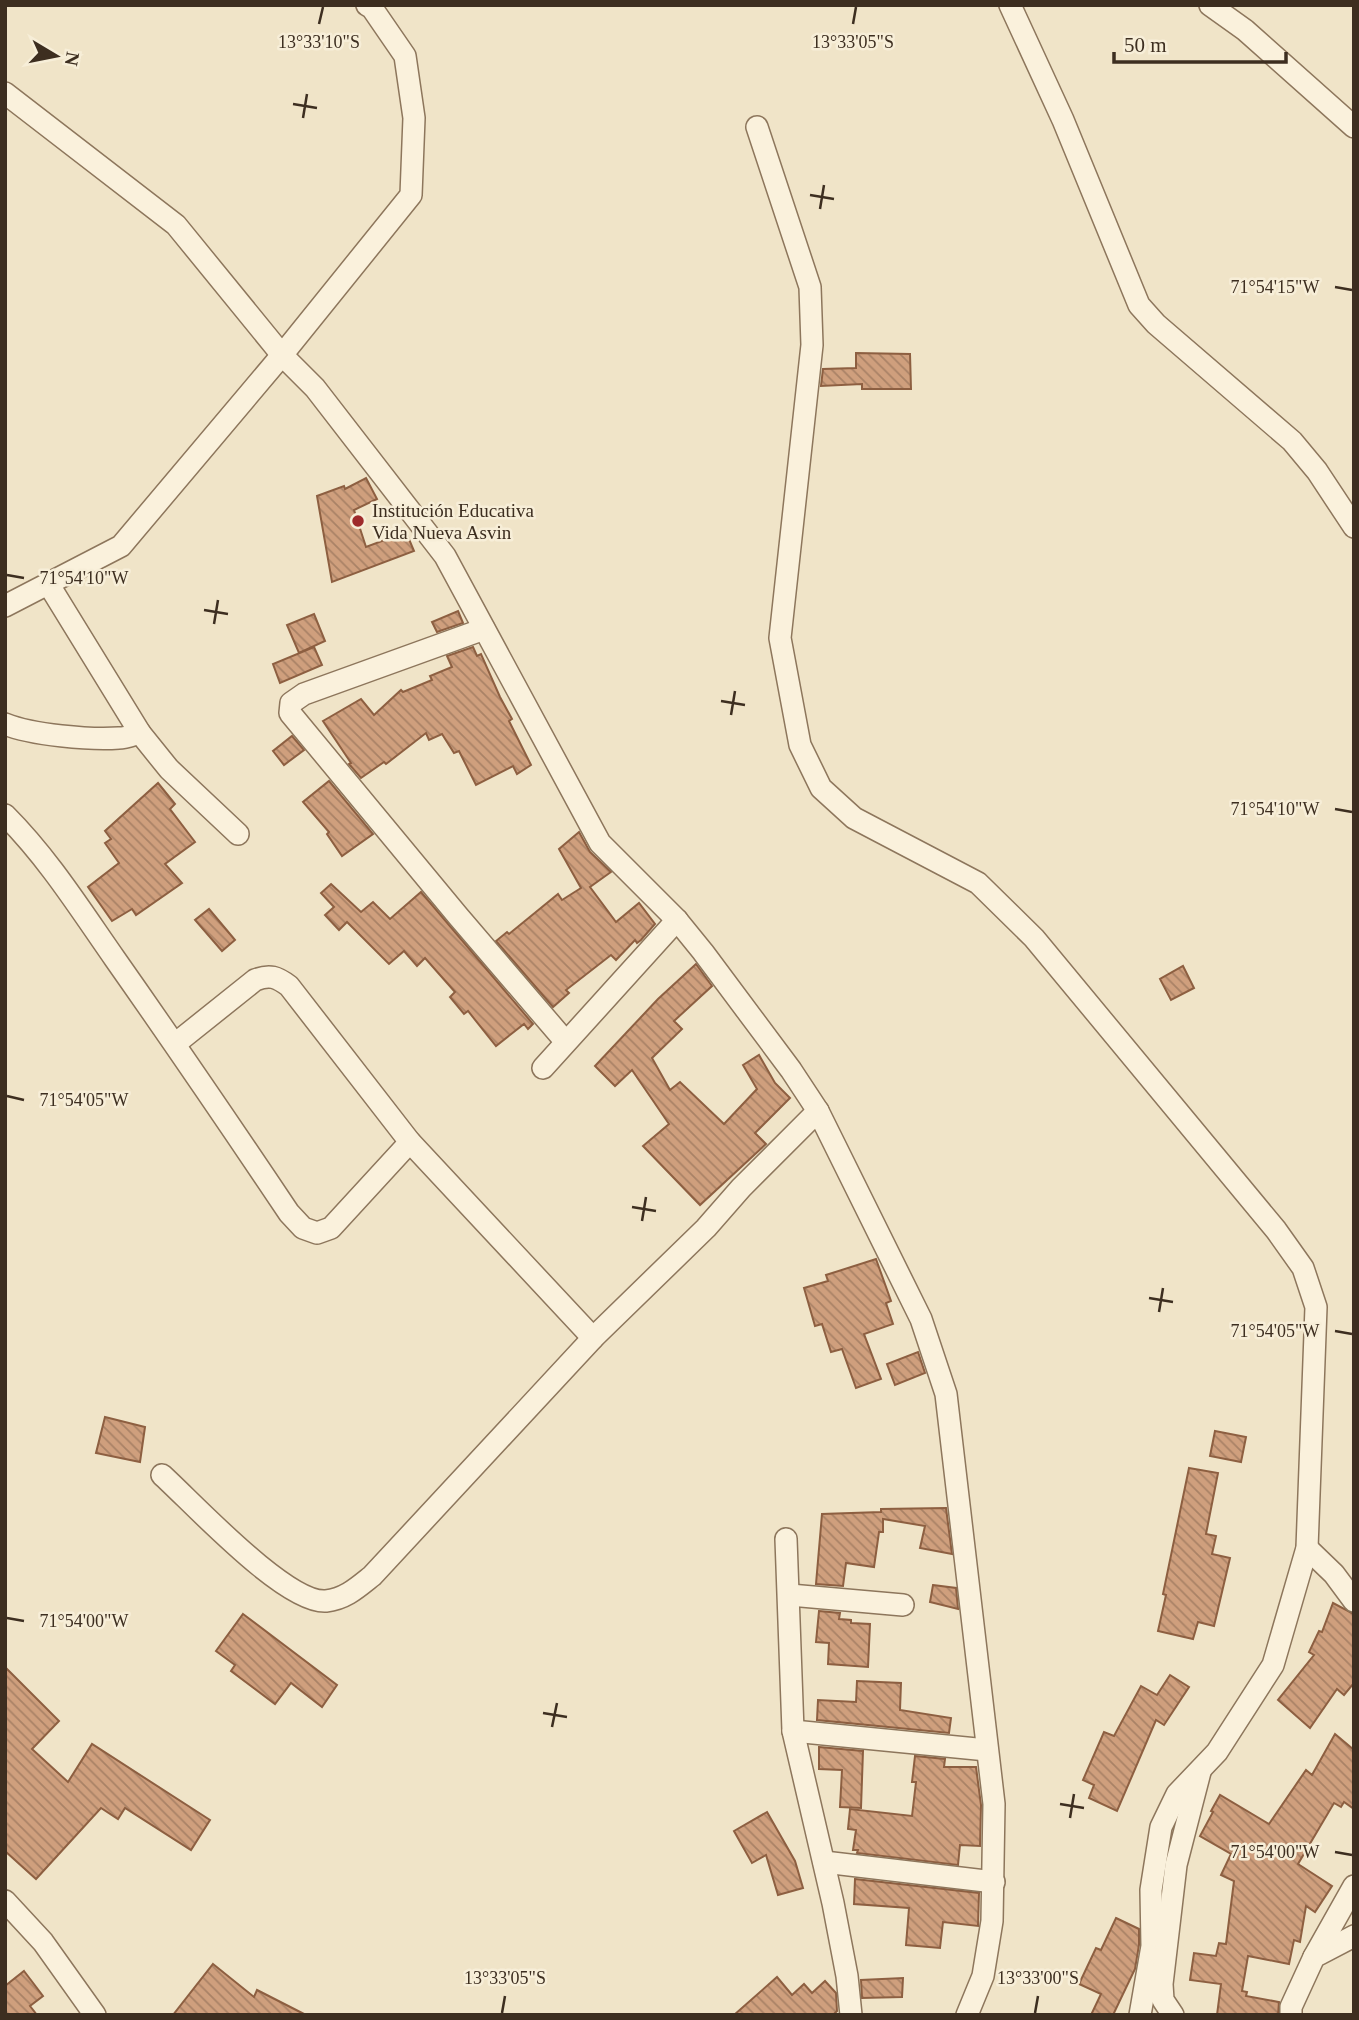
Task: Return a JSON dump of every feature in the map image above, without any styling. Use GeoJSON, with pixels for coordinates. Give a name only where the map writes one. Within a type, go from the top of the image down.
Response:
{"type":"FeatureCollection","features":[{"type":"Feature","properties":{"kind":"street"},"geometry":{"type":"LineString","coordinates":[[5,606],[121,546],[282,355],[411,195],[414,118],[405,56],[372,8],[367,5]]}},
{"type":"Feature","properties":{"kind":"street"},"geometry":{"type":"LineString","coordinates":[[1010,5],[1063,120],[1139,304],[1156,324],[1292,441],[1317,471],[1354,527]]}},
{"type":"Feature","properties":{"kind":"street"},"geometry":{"type":"LineString","coordinates":[[1210,5],[1245,30],[1354,127]]}},
{"type":"Feature","properties":{"kind":"street"},"geometry":{"type":"LineString","coordinates":[[5,93],[176,225],[282,355],[315,388],[445,556],[600,844],[677,920],[783,1059],[818,1111],[921,1319],[946,1394],[994,1804],[992,1921],[983,1976],[967,2015]]}},
{"type":"Feature","properties":{"kind":"street"},"geometry":{"type":"LineString","coordinates":[[757,127],[810,287],[812,345],[780,638],[800,745],[821,788],[854,818],[978,883],[1034,938],[1276,1230],[1303,1268],[1316,1307],[1307,1548],[1273,1665],[1217,1752],[1177,1794],[1161,1827],[1151,1890],[1152,1946],[1140,2015]]}},
{"type":"Feature","properties":{"kind":"street"},"geometry":{"type":"LineString","coordinates":[[49,585],[140,733],[169,769],[238,834]]}},
{"type":"Feature","properties":{"kind":"street"},"geometry":{"type":"LineString","coordinates":[[484,629],[304,694],[291,703],[290,713],[565,1041]]}},
{"type":"Feature","properties":{"kind":"street"},"geometry":{"type":"LineString","coordinates":[[5,724],[19,730],[69,736],[120,738],[140,733]]}},
{"type":"Feature","properties":{"kind":"street"},"geometry":{"type":"LineString","coordinates":[[5,815],[28,838],[53,870],[289,1213],[303,1228],[317,1233],[331,1228],[410,1142]]}},
{"type":"Feature","properties":{"kind":"street"},"geometry":{"type":"LineString","coordinates":[[542,1068],[677,920]]}},
{"type":"Feature","properties":{"kind":"street"},"geometry":{"type":"LineString","coordinates":[[175,1044],[255,980],[267,975],[278,978],[289,986],[410,1142],[593,1338]]}},
{"type":"Feature","properties":{"kind":"street"},"geometry":{"type":"LineString","coordinates":[[162,1475],[271,1575],[297,1593],[323,1601],[344,1598],[372,1576],[593,1338],[706,1228],[741,1188],[818,1111]]}},
{"type":"Feature","properties":{"kind":"street"},"geometry":{"type":"LineString","coordinates":[[786,1539],[793,1731],[824,1863],[847,1976],[851,2015]]}},
{"type":"Feature","properties":{"kind":"street"},"geometry":{"type":"LineString","coordinates":[[1307,1548],[1334,1574],[1354,1601]]}},
{"type":"Feature","properties":{"kind":"street"},"geometry":{"type":"LineString","coordinates":[[790,1595],[903,1605]]}},
{"type":"Feature","properties":{"kind":"street"},"geometry":{"type":"LineString","coordinates":[[793,1731],[987,1750]]}},
{"type":"Feature","properties":{"kind":"street"},"geometry":{"type":"LineString","coordinates":[[1173,2015],[1163,2000],[1162,1984],[1176,1866],[1200,1771]]}},
{"type":"Feature","properties":{"kind":"street"},"geometry":{"type":"LineString","coordinates":[[824,1863],[994,1882]]}},
{"type":"Feature","properties":{"kind":"street"},"geometry":{"type":"LineString","coordinates":[[1291,2015],[1314,1957],[1354,1886]]}},
{"type":"Feature","properties":{"kind":"street"},"geometry":{"type":"LineString","coordinates":[[5,1901],[43,1942],[95,2015]]}},
{"type":"Feature","properties":{"kind":"street"},"geometry":{"type":"LineString","coordinates":[[1314,1957],[1354,1936]]}},
{"type":"Feature","properties":{"kind":"building"},"geometry":{"type":"Polygon","coordinates":[[[856,353],[910,354],[911,389],[862,389],[862,384],[821,386],[823,369],[856,368],[856,353]]]}},
{"type":"Feature","properties":{"kind":"building"},"geometry":{"type":"Polygon","coordinates":[[[366,478],[377,499],[354,510],[366,547],[406,532],[414,551],[332,582],[317,496],[344,486],[345,489],[366,478]]]}},
{"type":"Feature","properties":{"kind":"building"},"geometry":{"type":"Polygon","coordinates":[[[458,611],[463,623],[437,632],[432,622],[458,611]]]}},
{"type":"Feature","properties":{"kind":"building"},"geometry":{"type":"Polygon","coordinates":[[[314,614],[325,641],[299,653],[287,625],[314,614]]]}},
{"type":"Feature","properties":{"kind":"building"},"geometry":{"type":"Polygon","coordinates":[[[314,647],[322,665],[280,683],[273,664],[314,647]]]}},
{"type":"Feature","properties":{"kind":"building"},"geometry":{"type":"Polygon","coordinates":[[[473,647],[477,656],[481,654],[531,765],[517,774],[513,766],[476,785],[459,751],[454,753],[442,734],[429,740],[426,733],[386,764],[384,762],[361,778],[349,764],[351,763],[323,721],[361,699],[374,715],[401,690],[403,692],[432,680],[430,676],[452,667],[447,656],[473,647]]]}},
{"type":"Feature","properties":{"kind":"building"},"geometry":{"type":"Polygon","coordinates":[[[292,736],[304,750],[284,765],[273,751],[292,736]]]}},
{"type":"Feature","properties":{"kind":"building"},"geometry":{"type":"Polygon","coordinates":[[[329,781],[373,834],[342,856],[327,834],[329,832],[303,802],[329,781]]]}},
{"type":"Feature","properties":{"kind":"building"},"geometry":{"type":"Polygon","coordinates":[[[158,783],[175,804],[170,809],[195,842],[165,864],[182,883],[136,915],[132,909],[112,921],[88,887],[119,863],[105,843],[111,839],[105,831],[158,783]]]}},
{"type":"Feature","properties":{"kind":"building"},"geometry":{"type":"Polygon","coordinates":[[[579,832],[590,852],[611,872],[590,887],[616,922],[639,903],[655,924],[641,940],[637,943],[635,940],[616,960],[611,955],[566,990],[569,993],[553,1007],[496,941],[507,932],[509,934],[558,894],[562,900],[581,888],[559,849],[579,832]]]}},
{"type":"Feature","properties":{"kind":"building"},"geometry":{"type":"Polygon","coordinates":[[[331,884],[361,912],[373,902],[390,919],[421,892],[533,1024],[528,1029],[524,1024],[496,1046],[468,1011],[464,1014],[450,997],[455,992],[425,958],[417,966],[404,951],[389,964],[347,922],[339,930],[325,915],[334,907],[321,893],[331,884]]]}},
{"type":"Feature","properties":{"kind":"building"},"geometry":{"type":"Polygon","coordinates":[[[209,909],[235,940],[222,951],[195,920],[209,909]]]}},
{"type":"Feature","properties":{"kind":"building"},"geometry":{"type":"Polygon","coordinates":[[[696,964],[712,986],[674,1021],[682,1029],[652,1058],[670,1090],[680,1082],[724,1124],[757,1089],[743,1065],[759,1055],[775,1083],[790,1098],[755,1133],[766,1144],[700,1205],[643,1146],[669,1124],[632,1070],[615,1086],[595,1066],[658,999],[696,964]]]}},
{"type":"Feature","properties":{"kind":"building"},"geometry":{"type":"Polygon","coordinates":[[[1183,966],[1194,988],[1171,1000],[1160,979],[1183,966]]]}},
{"type":"Feature","properties":{"kind":"building"},"geometry":{"type":"Polygon","coordinates":[[[876,1259],[891,1301],[886,1303],[893,1324],[864,1334],[881,1379],[856,1388],[842,1349],[831,1352],[822,1324],[815,1326],[804,1288],[828,1281],[826,1275],[876,1259]]]}},
{"type":"Feature","properties":{"kind":"building"},"geometry":{"type":"Polygon","coordinates":[[[918,1352],[925,1373],[895,1385],[887,1364],[918,1352]]]}},
{"type":"Feature","properties":{"kind":"building"},"geometry":{"type":"Polygon","coordinates":[[[105,1417],[145,1427],[140,1462],[96,1453],[105,1417]]]}},
{"type":"Feature","properties":{"kind":"building"},"geometry":{"type":"Polygon","coordinates":[[[1215,1431],[1246,1437],[1241,1462],[1210,1456],[1215,1431]]]}},
{"type":"Feature","properties":{"kind":"building"},"geometry":{"type":"Polygon","coordinates":[[[1189,1468],[1218,1473],[1206,1534],[1216,1536],[1212,1554],[1230,1558],[1214,1626],[1198,1622],[1193,1639],[1158,1631],[1189,1468]]]}},
{"type":"Feature","properties":{"kind":"building"},"geometry":{"type":"Polygon","coordinates":[[[946,1508],[952,1554],[920,1548],[925,1526],[883,1519],[883,1532],[879,1532],[874,1567],[846,1563],[843,1586],[816,1584],[822,1514],[881,1512],[881,1509],[946,1508]]]}},
{"type":"Feature","properties":{"kind":"building"},"geometry":{"type":"Polygon","coordinates":[[[933,1585],[956,1588],[958,1609],[930,1602],[933,1585]]]}},
{"type":"Feature","properties":{"kind":"building"},"geometry":{"type":"Polygon","coordinates":[[[1333,1603],[1354,1614],[1354,1683],[1344,1695],[1337,1689],[1310,1728],[1278,1700],[1314,1655],[1309,1652],[1319,1631],[1322,1632],[1333,1603]]]}},
{"type":"Feature","properties":{"kind":"building"},"geometry":{"type":"Polygon","coordinates":[[[819,1611],[840,1613],[839,1619],[851,1620],[851,1623],[870,1624],[868,1667],[828,1664],[829,1643],[816,1642],[819,1611]]]}},
{"type":"Feature","properties":{"kind":"building"},"geometry":{"type":"Polygon","coordinates":[[[243,1614],[337,1685],[322,1707],[291,1683],[275,1704],[231,1671],[235,1665],[216,1651],[243,1614]]]}},
{"type":"Feature","properties":{"kind":"building"},"geometry":{"type":"Polygon","coordinates":[[[5,1667],[59,1721],[32,1749],[68,1782],[92,1744],[210,1820],[191,1850],[125,1808],[118,1819],[101,1808],[36,1879],[5,1851],[5,1667]]]}},
{"type":"Feature","properties":{"kind":"building"},"geometry":{"type":"Polygon","coordinates":[[[1170,1675],[1189,1687],[1164,1725],[1156,1720],[1117,1811],[1089,1798],[1094,1785],[1083,1780],[1104,1732],[1114,1736],[1141,1686],[1157,1695],[1170,1675]]]}},
{"type":"Feature","properties":{"kind":"building"},"geometry":{"type":"Polygon","coordinates":[[[857,1681],[901,1683],[900,1710],[951,1718],[949,1733],[817,1720],[818,1700],[856,1702],[857,1681]]]}},
{"type":"Feature","properties":{"kind":"building"},"geometry":{"type":"Polygon","coordinates":[[[1335,1734],[1354,1750],[1354,1809],[1344,1802],[1341,1807],[1334,1803],[1298,1864],[1332,1886],[1315,1912],[1306,1906],[1300,1942],[1294,1940],[1289,1964],[1248,1956],[1242,1991],[1247,1992],[1246,1996],[1279,2002],[1278,2015],[1217,2015],[1221,1984],[1190,1980],[1194,1953],[1216,1956],[1219,1943],[1226,1944],[1234,1881],[1221,1875],[1231,1854],[1200,1836],[1220,1795],[1269,1824],[1306,1770],[1312,1775],[1335,1734]]]}},
{"type":"Feature","properties":{"kind":"building"},"geometry":{"type":"Polygon","coordinates":[[[819,1747],[863,1751],[861,1808],[840,1807],[842,1770],[819,1769],[819,1747]]]}},
{"type":"Feature","properties":{"kind":"building"},"geometry":{"type":"Polygon","coordinates":[[[915,1756],[945,1759],[944,1767],[976,1767],[981,1805],[980,1846],[960,1845],[958,1865],[857,1853],[858,1850],[853,1850],[856,1830],[848,1829],[850,1809],[912,1816],[916,1782],[912,1782],[915,1756]]]}},
{"type":"Feature","properties":{"kind":"building"},"geometry":{"type":"Polygon","coordinates":[[[767,1812],[795,1861],[803,1888],[778,1895],[766,1855],[752,1863],[734,1831],[767,1812]]]}},
{"type":"Feature","properties":{"kind":"building"},"geometry":{"type":"Polygon","coordinates":[[[855,1879],[979,1893],[978,1926],[943,1922],[940,1948],[906,1945],[909,1908],[854,1904],[855,1879]]]}},
{"type":"Feature","properties":{"kind":"building"},"geometry":{"type":"Polygon","coordinates":[[[1116,1918],[1139,1929],[1135,1969],[1113,2015],[1091,2015],[1101,1994],[1079,1984],[1096,1948],[1101,1950],[1116,1918]]]}},
{"type":"Feature","properties":{"kind":"building"},"geometry":{"type":"Polygon","coordinates":[[[213,1964],[254,1997],[257,1990],[306,2015],[173,2015],[213,1964]]]}},
{"type":"Feature","properties":{"kind":"building"},"geometry":{"type":"Polygon","coordinates":[[[24,1971],[43,1996],[30,2006],[37,2015],[5,2015],[5,1986],[24,1971]]]}},
{"type":"Feature","properties":{"kind":"building"},"geometry":{"type":"Polygon","coordinates":[[[777,1977],[792,1995],[804,1984],[812,1993],[825,1981],[836,1993],[837,2011],[833,2015],[734,2015],[777,1977]]]}},
{"type":"Feature","properties":{"kind":"building"},"geometry":{"type":"Polygon","coordinates":[[[903,1978],[902,1997],[862,1998],[861,1980],[903,1978]]]}},
{"type":"Feature","properties":{"kind":"place","name":"Institución Educativa Vida Nueva Asvin"},"geometry":{"type":"Point","coordinates":[358,521]}}]}
